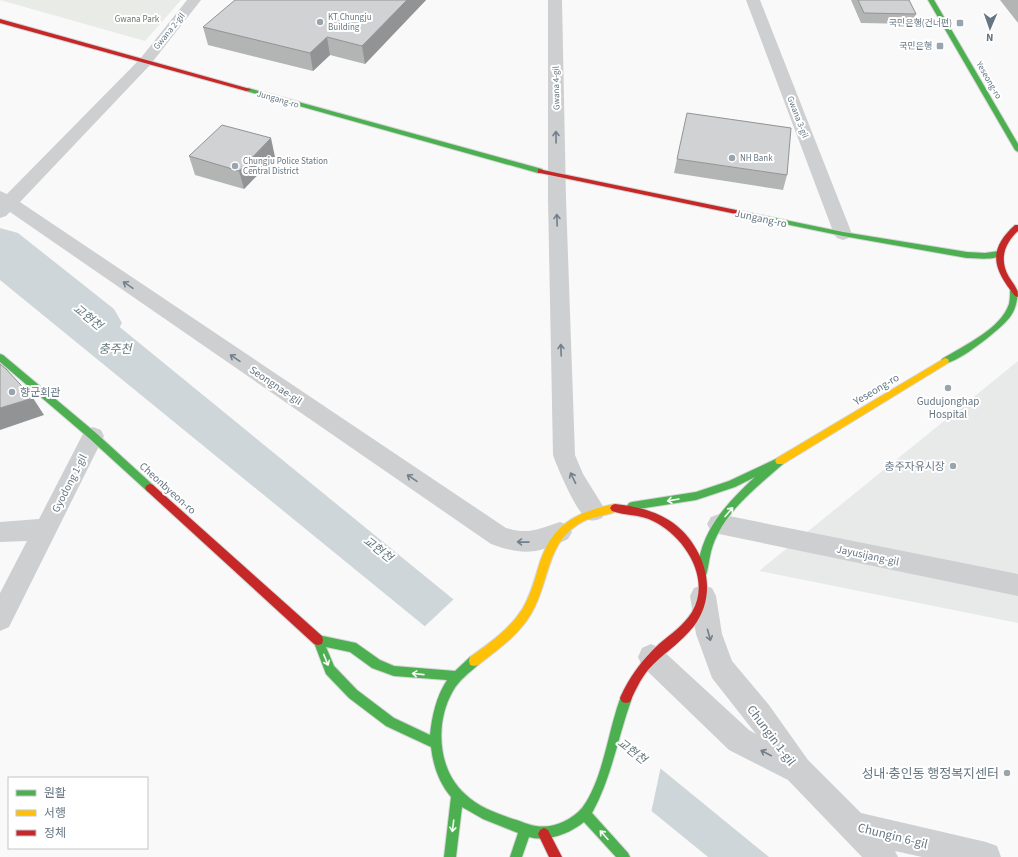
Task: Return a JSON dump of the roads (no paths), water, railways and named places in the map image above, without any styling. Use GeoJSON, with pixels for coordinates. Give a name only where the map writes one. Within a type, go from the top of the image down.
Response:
{"type":"FeatureCollection","features":[{"type":"Feature","properties":{"kind":"street","name":"Gwana 2-gil"},"geometry":{"type":"LineString","coordinates":[[3,205],[145,62],[194,0]]}},
{"type":"Feature","properties":{"kind":"street","name":"Gwana 4-gil"},"geometry":{"type":"LineString","coordinates":[[555,0],[557,176]]}},
{"type":"Feature","properties":{"kind":"street","name":"Gwana 3-gil"},"geometry":{"type":"LineString","coordinates":[[753,0],[843,234]]}},
{"type":"Feature","properties":{"kind":"street","name":"Yeseong-ro"},"geometry":{"type":"LineString","coordinates":[[931,0],[1018,150]]}},
{"type":"Feature","properties":{"kind":"street","name":"Jungang-ro"},"geometry":{"type":"LineString","coordinates":[[0,21],[557,176],[843,234],[967,255],[985,256],[999,254]]}},
{"type":"Feature","properties":{"kind":"street"},"geometry":{"type":"LineString","coordinates":[[557,176],[564,456],[573,478],[594,511]]}},
{"type":"Feature","properties":{"kind":"street","name":"Seongnae-gil"},"geometry":{"type":"LineString","coordinates":[[3,205],[499,537],[520,543],[541,541],[560,532]]}},
{"type":"Feature","properties":{"kind":"street"},"geometry":{"type":"LineString","coordinates":[[1016,292],[1000,268],[999,254],[1000,248],[1006,237],[1018,228]]}},
{"type":"Feature","properties":{"kind":"street","name":"Jungang-ro"},"geometry":{"type":"LineString","coordinates":[[967,255],[987,261],[1000,268]]}},
{"type":"Feature","properties":{"kind":"street","name":"Yeseong-ro"},"geometry":{"type":"LineString","coordinates":[[615,508],[696,496],[732,484],[780,461],[984,337],[1002,323],[1010,313],[1016,303],[1016,292]]}},
{"type":"Feature","properties":{"kind":"street","name":"Yeseong-ro"},"geometry":{"type":"LineString","coordinates":[[984,337],[1007,329]]}},
{"type":"Feature","properties":{"kind":"street","name":"Cheonbyeon-ro"},"geometry":{"type":"LineString","coordinates":[[0,357],[93,436],[318,640],[330,670],[353,694],[390,722],[435,742]]}},
{"type":"Feature","properties":{"kind":"street","name":"Gyodong 1-gil"},"geometry":{"type":"LineString","coordinates":[[0,619],[93,436]]}},
{"type":"Feature","properties":{"kind":"street","name":"Yeseong-ro"},"geometry":{"type":"LineString","coordinates":[[585,814],[602,781],[619,717],[632,684],[646,664],[693,619],[702,584],[710,540],[719,524],[746,492],[780,461]]}},
{"type":"Feature","properties":{"kind":"street"},"geometry":{"type":"LineString","coordinates":[[624,857],[585,814],[565,826],[544,834],[525,830],[485,815],[457,795],[442,775],[435,742],[436,718],[443,696],[457,676],[499,641],[521,620],[536,594],[550,548],[560,532],[574,520],[594,511],[615,508],[637,510],[658,517],[676,529],[693,549],[702,584]]}},
{"type":"Feature","properties":{"kind":"street","name":"Jayusijang-gil"},"geometry":{"type":"LineString","coordinates":[[719,524],[1018,585]]}},
{"type":"Feature","properties":{"kind":"street"},"geometry":{"type":"LineString","coordinates":[[0,532],[45,529]]}},
{"type":"Feature","properties":{"kind":"street","name":"Chungin 1-gil"},"geometry":{"type":"LineString","coordinates":[[702,584],[708,634],[721,669],[759,715],[798,770]]}},
{"type":"Feature","properties":{"kind":"street"},"geometry":{"type":"LineString","coordinates":[[318,640],[352,647],[376,664],[394,671],[457,676]]}},
{"type":"Feature","properties":{"kind":"street","name":"Chungin 1-gil"},"geometry":{"type":"LineString","coordinates":[[646,664],[739,740],[798,770]]}},
{"type":"Feature","properties":{"kind":"street","name":"Chungin 6-gil"},"geometry":{"type":"LineString","coordinates":[[798,770],[853,826],[986,857]]}},
{"type":"Feature","properties":{"kind":"street"},"geometry":{"type":"LineString","coordinates":[[450,857],[457,795]]}},
{"type":"Feature","properties":{"kind":"street"},"geometry":{"type":"LineString","coordinates":[[853,826],[883,857]]}},
{"type":"Feature","properties":{"kind":"street"},"geometry":{"type":"LineString","coordinates":[[516,857],[525,830]]}},
{"type":"Feature","properties":{"kind":"street"},"geometry":{"type":"LineString","coordinates":[[544,834],[556,857]]}},
{"type":"Feature","properties":{"kind":"water","name":"충주천"},"geometry":{"type":"Polygon","coordinates":[[[0,251],[116,324],[769,857],[708,857],[0,280],[0,251]]]}},
{"type":"Feature","properties":{"kind":"waterway","name":"교현천"},"geometry":{"type":"LineString","coordinates":[[0,245],[95,323]]}},
{"type":"Feature","properties":{"kind":"place","name":"KT Chungju Building"},"geometry":{"type":"Point","coordinates":[320,22]}},
{"type":"Feature","properties":{"kind":"place","name":"국민은행(건너편)"},"geometry":{"type":"Point","coordinates":[960,23]}},
{"type":"Feature","properties":{"kind":"place","name":"국민은행"},"geometry":{"type":"Point","coordinates":[940,46]}},
{"type":"Feature","properties":{"kind":"place","name":"NH Bank"},"geometry":{"type":"Point","coordinates":[732,158]}},
{"type":"Feature","properties":{"kind":"place","name":"Chungju Police Station Central District"},"geometry":{"type":"Point","coordinates":[235,166]}},
{"type":"Feature","properties":{"kind":"place","name":"Gudujonghap Hospital"},"geometry":{"type":"Point","coordinates":[948,388]}},
{"type":"Feature","properties":{"kind":"place","name":"향군회관"},"geometry":{"type":"Point","coordinates":[12,392]}},
{"type":"Feature","properties":{"kind":"place","name":"충주자유시장"},"geometry":{"type":"Point","coordinates":[953,466]}},
{"type":"Feature","properties":{"kind":"place","name":"성내·충인동 행정복지센터"},"geometry":{"type":"Point","coordinates":[1007,773]}},
{"type":"Feature","properties":{"kind":"park label","name":"Gwana Park"},"geometry":{"type":"Point","coordinates":[137,19]}}]}
